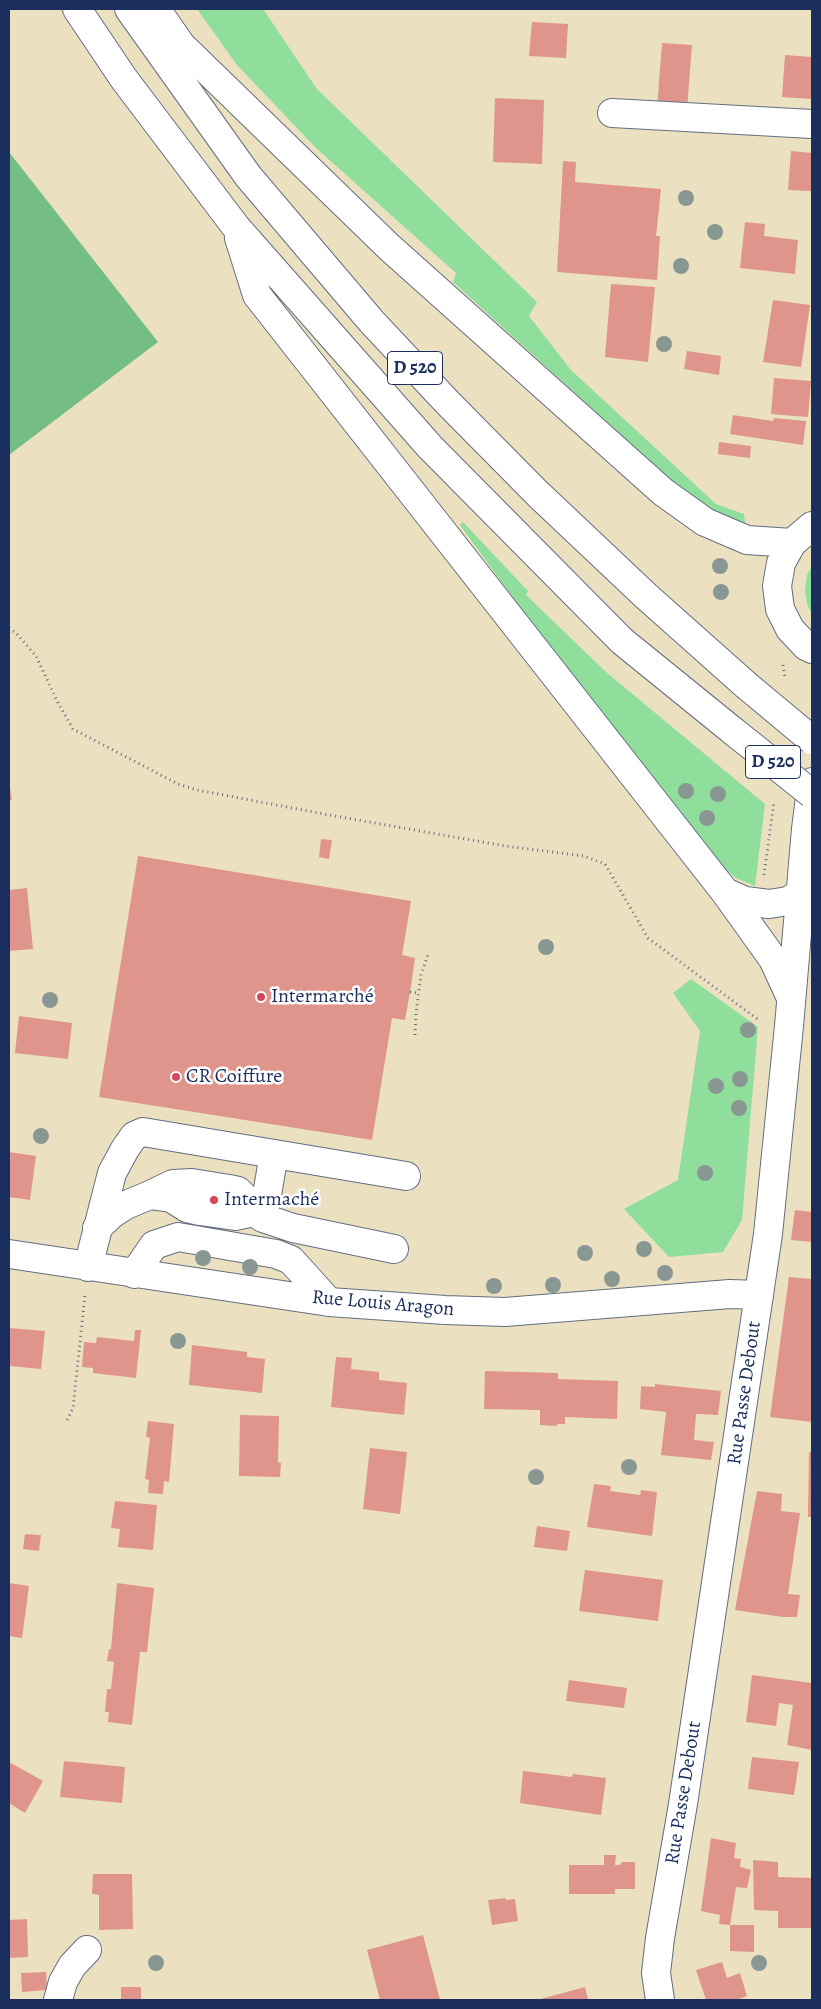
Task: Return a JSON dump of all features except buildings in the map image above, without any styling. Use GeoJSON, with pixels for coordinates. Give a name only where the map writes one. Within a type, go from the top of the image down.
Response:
{"type":"FeatureCollection","features":[{"type":"Feature","properties":{"kind":"main road","name":"D 520"},"geometry":{"type":"LineString","coordinates":[[77,9],[124,78],[236,227],[430,448],[622,642],[812,794]]}},
{"type":"Feature","properties":{"kind":"main road","name":"D 520"},"geometry":{"type":"LineString","coordinates":[[129,9],[248,176],[372,322],[448,403],[538,494],[646,596],[746,685],[812,740]]}},
{"type":"Feature","properties":{"kind":"main road"},"geometry":{"type":"LineString","coordinates":[[156,9],[181,45],[389,247],[662,492],[705,522],[747,540],[802,535]]}},
{"type":"Feature","properties":{"kind":"main road"},"geometry":{"type":"LineString","coordinates":[[612,113],[812,124]]}},
{"type":"Feature","properties":{"kind":"main road"},"geometry":{"type":"LineString","coordinates":[[236,227],[257,295],[725,892],[773,959],[802,1004]]}},
{"type":"Feature","properties":{"kind":"main road"},"geometry":{"type":"LineString","coordinates":[[802,535],[781,564],[777,586],[780,609],[790,629],[806,646],[812,649]]}},
{"type":"Feature","properties":{"kind":"main road","name":"Rue Passe Debout"},"geometry":{"type":"LineString","coordinates":[[660,2000],[656,1973],[660,1938],[683,1804],[768,1234],[777,1025],[802,1004],[806,830],[812,782]]}},
{"type":"Feature","properties":{"kind":"main road"},"geometry":{"type":"LineString","coordinates":[[725,892],[745,901],[770,904],[788,901],[804,911]]}},
{"type":"Feature","properties":{"kind":"main road"},"geometry":{"type":"LineString","coordinates":[[88,1267],[112,1173],[134,1136],[143,1132],[406,1176]]}},
{"type":"Feature","properties":{"kind":"main road"},"geometry":{"type":"LineString","coordinates":[[258,1215],[274,1154]]}},
{"type":"Feature","properties":{"kind":"main road"},"geometry":{"type":"LineString","coordinates":[[97,1228],[112,1214],[126,1205],[173,1184],[204,1184],[238,1191],[246,1198],[258,1215],[293,1228],[394,1249]]}},
{"type":"Feature","properties":{"kind":"main road"},"geometry":{"type":"LineString","coordinates":[[134,1274],[154,1245],[178,1237],[276,1254],[291,1260],[329,1302]]}},
{"type":"Feature","properties":{"kind":"main road","name":"Rue Louis Aragon"},"geometry":{"type":"LineString","coordinates":[[9,1254],[329,1302],[405,1308],[505,1312],[720,1294],[759,1295]]}},
{"type":"Feature","properties":{"kind":"main road"},"geometry":{"type":"LineString","coordinates":[[58,2000],[63,1982],[72,1966],[86,1950]]}},
{"type":"Feature","properties":{"kind":"path"},"geometry":{"type":"LineString","coordinates":[[9,628],[16,633],[36,656],[72,729],[178,784],[197,790],[334,816],[505,846],[584,856],[605,864],[648,938],[777,1025]]}},
{"type":"Feature","properties":{"kind":"path"},"geometry":{"type":"LineString","coordinates":[[763,881],[774,808]]}},
{"type":"Feature","properties":{"kind":"path"},"geometry":{"type":"LineString","coordinates":[[415,1035],[421,975],[429,952]]}},
{"type":"Feature","properties":{"kind":"path"},"geometry":{"type":"LineString","coordinates":[[410,992],[419,993]]}},
{"type":"Feature","properties":{"kind":"path"},"geometry":{"type":"LineString","coordinates":[[67,1420],[73,1408],[88,1267]]}},
{"type":"Feature","properties":{"kind":"green space"},"geometry":{"type":"Polygon","coordinates":[[[197,9],[263,9],[317,89],[537,302],[529,316],[571,370],[716,504],[744,514],[745,523],[713,511],[675,484],[453,282],[456,273],[317,149],[237,65],[197,9]]]}},
{"type":"Feature","properties":{"kind":"green space"},"geometry":{"type":"Polygon","coordinates":[[[9,152],[158,342],[9,455],[9,152]]]}},
{"type":"Feature","properties":{"kind":"green space"},"geometry":{"type":"Polygon","coordinates":[[[463,522],[528,591],[526,595],[606,672],[765,804],[755,886],[736,878],[713,859],[530,621],[460,525],[463,522]]]}},
{"type":"Feature","properties":{"kind":"green space"},"geometry":{"type":"Polygon","coordinates":[[[812,566],[812,614],[807,604],[805,590],[807,575],[812,566]]]}},
{"type":"Feature","properties":{"kind":"green space"},"geometry":{"type":"Polygon","coordinates":[[[691,979],[758,1027],[742,1220],[723,1252],[669,1257],[624,1209],[678,1180],[700,1031],[673,993],[691,979]]]}},
{"type":"Feature","properties":{"kind":"place","name":"Intermarché"},"geometry":{"type":"Point","coordinates":[261,997]}},
{"type":"Feature","properties":{"kind":"place","name":"CR Coiffure"},"geometry":{"type":"Point","coordinates":[176,1077]}},
{"type":"Feature","properties":{"kind":"place","name":"Intermaché"},"geometry":{"type":"Point","coordinates":[214,1200]}}]}
